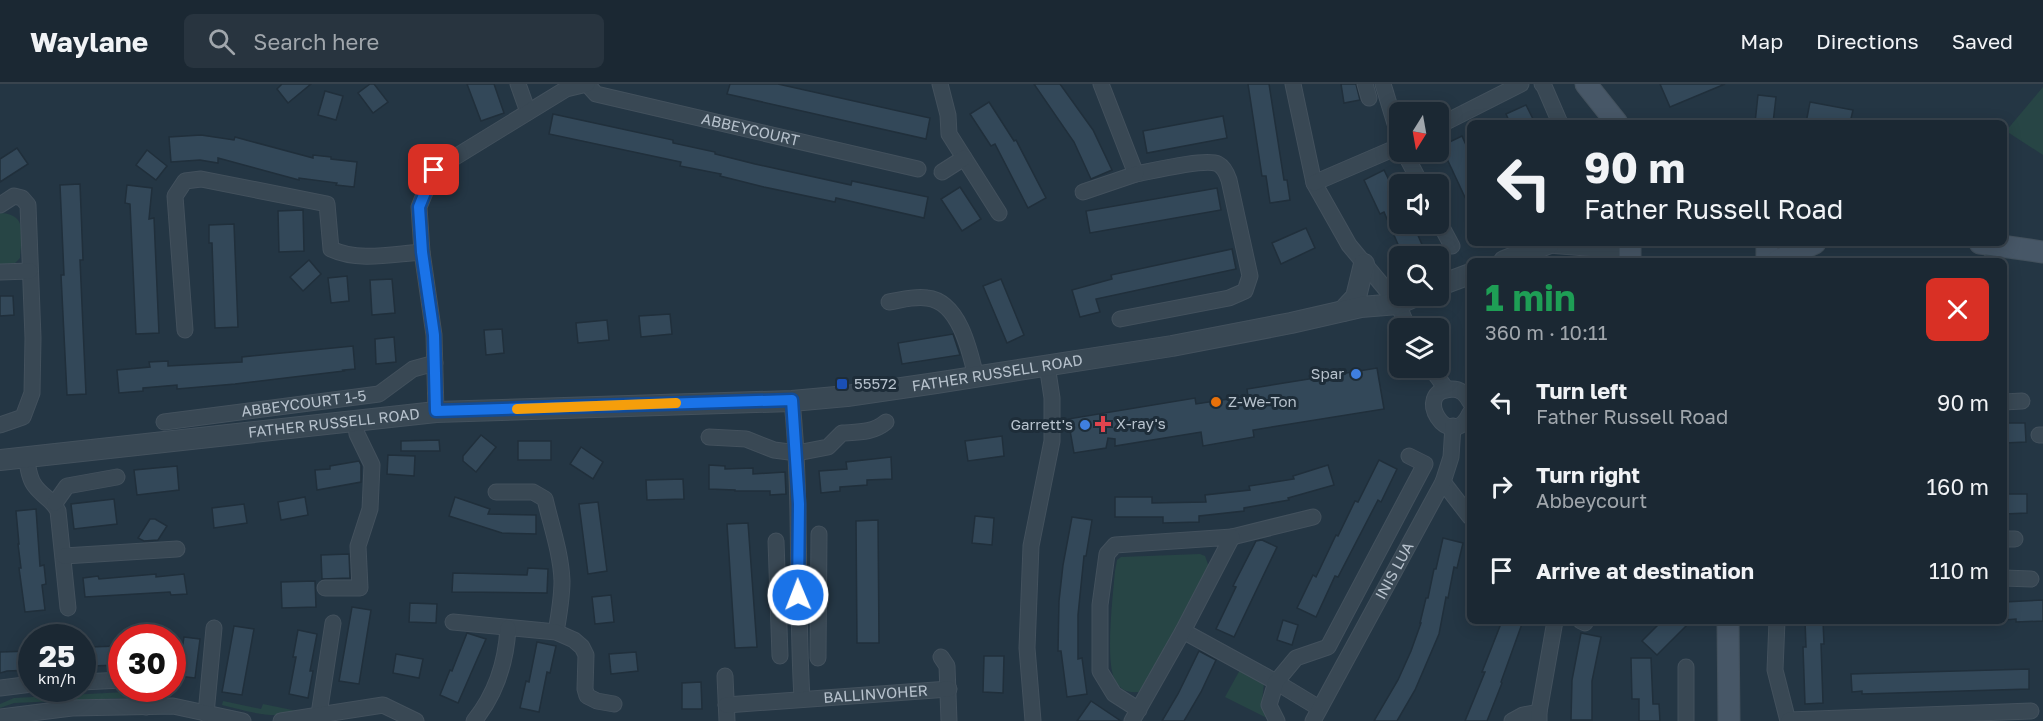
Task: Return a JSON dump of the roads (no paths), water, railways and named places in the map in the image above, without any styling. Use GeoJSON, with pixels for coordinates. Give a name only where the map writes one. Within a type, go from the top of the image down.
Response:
{"type":"FeatureCollection","features":[{"type":"Feature","properties":{"kind":"main road"},"geometry":{"type":"LineString","coordinates":[[1586,84],[1615,120]]}},
{"type":"Feature","properties":{"kind":"main road"},"geometry":{"type":"LineString","coordinates":[[1783,258],[1809,246]]}},
{"type":"Feature","properties":{"kind":"main road"},"geometry":{"type":"LineString","coordinates":[[1989,250],[2043,252]]}},
{"type":"Feature","properties":{"kind":"main road"},"geometry":{"type":"LineString","coordinates":[[1728,624],[1729,721]]}},
{"type":"Feature","properties":{"kind":"street"},"geometry":{"type":"LineString","coordinates":[[518,84],[528,112]]}},
{"type":"Feature","properties":{"kind":"street","name":"ABBEYCOURT"},"geometry":{"type":"LineString","coordinates":[[436,411],[434,335],[422,252],[419,207],[434,170],[566,89],[587,84],[596,93],[918,169]]}},
{"type":"Feature","properties":{"kind":"street"},"geometry":{"type":"LineString","coordinates":[[940,84],[948,115],[949,134],[999,213]]}},
{"type":"Feature","properties":{"kind":"street"},"geometry":{"type":"LineString","coordinates":[[1101,84],[1136,174]]}},
{"type":"Feature","properties":{"kind":"street"},"geometry":{"type":"LineString","coordinates":[[1293,84],[1314,183],[1348,245],[1389,293]]}},
{"type":"Feature","properties":{"kind":"street"},"geometry":{"type":"LineString","coordinates":[[1383,84],[1389,104]]}},
{"type":"Feature","properties":{"kind":"street"},"geometry":{"type":"LineString","coordinates":[[1449,120],[1521,84]]}},
{"type":"Feature","properties":{"kind":"street"},"geometry":{"type":"LineString","coordinates":[[1542,84],[1559,120]]}},
{"type":"Feature","properties":{"kind":"street"},"geometry":{"type":"LineString","coordinates":[[1314,183],[1389,151]]}},
{"type":"Feature","properties":{"kind":"street"},"geometry":{"type":"LineString","coordinates":[[942,172],[964,158]]}},
{"type":"Feature","properties":{"kind":"street"},"geometry":{"type":"LineString","coordinates":[[1083,192],[1136,174],[1203,162],[1218,164],[1224,168],[1229,180],[1249,280],[1245,291],[1229,298],[1120,318]]}},
{"type":"Feature","properties":{"kind":"street"},"geometry":{"type":"LineString","coordinates":[[185,330],[175,196],[185,182],[201,179],[327,204],[331,249],[352,256],[422,252]]}},
{"type":"Feature","properties":{"kind":"street"},"geometry":{"type":"LineString","coordinates":[[0,205],[14,196],[22,198],[28,205],[33,338],[32,393],[23,417],[0,425]]}},
{"type":"Feature","properties":{"kind":"street"},"geometry":{"type":"LineString","coordinates":[[1446,234],[1452,246]]}},
{"type":"Feature","properties":{"kind":"street"},"geometry":{"type":"LineString","coordinates":[[1512,258],[1542,246]]}},
{"type":"Feature","properties":{"kind":"street"},"geometry":{"type":"LineString","coordinates":[[1592,246],[1629,253]]}},
{"type":"Feature","properties":{"kind":"street"},"geometry":{"type":"LineString","coordinates":[[1343,311],[1356,297],[1364,264]]}},
{"type":"Feature","properties":{"kind":"street"},"geometry":{"type":"LineString","coordinates":[[0,272],[30,271]]}},
{"type":"Feature","properties":{"kind":"street"},"geometry":{"type":"LineString","coordinates":[[1449,282],[1467,275]]}},
{"type":"Feature","properties":{"kind":"street"},"geometry":{"type":"LineString","coordinates":[[889,302],[919,298],[940,302],[956,319],[966,338],[976,377]]}},
{"type":"Feature","properties":{"kind":"street","name":"FATHER RUSSELL ROAD"},"geometry":{"type":"LineString","coordinates":[[0,460],[436,411],[792,400],[847,396],[1172,346],[1361,307],[1389,305]]}},
{"type":"Feature","properties":{"kind":"street","name":"ABBEYCOURT 1-5"},"geometry":{"type":"LineString","coordinates":[[164,422],[379,394],[413,369],[435,363]]}},
{"type":"Feature","properties":{"kind":"street"},"geometry":{"type":"LineString","coordinates":[[1033,721],[1027,638],[1031,546],[1052,441],[1052,398],[1047,365]]}},
{"type":"Feature","properties":{"kind":"street"},"geometry":{"type":"LineString","coordinates":[[1438,378],[1447,390]]}},
{"type":"Feature","properties":{"kind":"street"},"geometry":{"type":"LineString","coordinates":[[1467,396],[1458,389],[1447,390],[1438,395],[1433,405],[1433,411],[1443,424],[1454,426],[1464,422],[1467,418]]}},
{"type":"Feature","properties":{"kind":"street","name":"BALLINVOHER"},"geometry":{"type":"LineString","coordinates":[[792,400],[799,504],[798,576],[802,698]]}},
{"type":"Feature","properties":{"kind":"street"},"geometry":{"type":"LineString","coordinates":[[2007,402],[2022,401]]}},
{"type":"Feature","properties":{"kind":"street"},"geometry":{"type":"LineString","coordinates":[[325,588],[360,588],[358,546],[370,509],[372,465],[357,434],[355,420]]}},
{"type":"Feature","properties":{"kind":"street"},"geometry":{"type":"LineString","coordinates":[[709,437],[746,439],[774,450],[797,453],[828,447],[842,433],[867,432],[879,428],[886,422]]}},
{"type":"Feature","properties":{"kind":"street","name":"INIS LUA"},"geometry":{"type":"LineString","coordinates":[[1184,631],[1276,682],[1316,715],[1443,482],[1451,457],[1454,426]]}},
{"type":"Feature","properties":{"kind":"street","name":"INIS LUA"},"geometry":{"type":"LineString","coordinates":[[1276,682],[1296,658],[1328,647],[1425,465],[1409,456]]}},
{"type":"Feature","properties":{"kind":"street"},"geometry":{"type":"LineString","coordinates":[[26,457],[32,484],[44,497],[55,503],[58,511],[68,608]]}},
{"type":"Feature","properties":{"kind":"street"},"geometry":{"type":"LineString","coordinates":[[55,503],[67,486],[117,477]]}},
{"type":"Feature","properties":{"kind":"street"},"geometry":{"type":"LineString","coordinates":[[1443,482],[1467,513]]}},
{"type":"Feature","properties":{"kind":"street"},"geometry":{"type":"LineString","coordinates":[[496,492],[532,492],[544,499],[562,579],[556,632]]}},
{"type":"Feature","properties":{"kind":"street"},"geometry":{"type":"LineString","coordinates":[[1232,537],[1184,631],[1135,715],[1114,694],[1100,671],[1100,605],[1107,554],[1115,545],[1232,537],[1313,518]]}},
{"type":"Feature","properties":{"kind":"street"},"geometry":{"type":"LineString","coordinates":[[818,658],[819,534]]}},
{"type":"Feature","properties":{"kind":"street"},"geometry":{"type":"LineString","coordinates":[[776,541],[780,656]]}},
{"type":"Feature","properties":{"kind":"street"},"geometry":{"type":"LineString","coordinates":[[64,556],[177,549]]}},
{"type":"Feature","properties":{"kind":"street"},"geometry":{"type":"LineString","coordinates":[[777,576],[819,576]]}},
{"type":"Feature","properties":{"kind":"street"},"geometry":{"type":"LineString","coordinates":[[2007,579],[2037,578]]}},
{"type":"Feature","properties":{"kind":"street"},"geometry":{"type":"LineString","coordinates":[[779,615],[819,614]]}},
{"type":"Feature","properties":{"kind":"street"},"geometry":{"type":"LineString","coordinates":[[453,622],[556,632],[574,640],[582,647],[586,655],[585,689],[587,696],[597,701],[614,704]]}},
{"type":"Feature","properties":{"kind":"street"},"geometry":{"type":"LineString","coordinates":[[319,714],[333,623]]}},
{"type":"Feature","properties":{"kind":"street"},"geometry":{"type":"LineString","coordinates":[[1512,721],[1522,715],[1539,716],[1554,624]]}},
{"type":"Feature","properties":{"kind":"street"},"geometry":{"type":"LineString","coordinates":[[1777,624],[1775,670],[1788,720],[1969,717],[2031,711]]}},
{"type":"Feature","properties":{"kind":"street"},"geometry":{"type":"LineString","coordinates":[[206,714],[214,628]]}},
{"type":"Feature","properties":{"kind":"street"},"geometry":{"type":"LineString","coordinates":[[474,721],[488,703],[496,686],[507,643],[508,628]]}},
{"type":"Feature","properties":{"kind":"street","name":"BALLINVOHER"},"geometry":{"type":"LineString","coordinates":[[941,657],[947,666],[949,721]]}},
{"type":"Feature","properties":{"kind":"street"},"geometry":{"type":"LineString","coordinates":[[1686,667],[1686,721]]}},
{"type":"Feature","properties":{"kind":"street"},"geometry":{"type":"LineString","coordinates":[[724,676],[727,721]]}},
{"type":"Feature","properties":{"kind":"street"},"geometry":{"type":"LineString","coordinates":[[1276,682],[1269,705],[1277,721]]}},
{"type":"Feature","properties":{"kind":"street"},"geometry":{"type":"LineString","coordinates":[[0,688],[18,686]]}},
{"type":"Feature","properties":{"kind":"street","name":"BALLINVOHER"},"geometry":{"type":"LineString","coordinates":[[726,705],[949,689]]}},
{"type":"Feature","properties":{"kind":"street"},"geometry":{"type":"LineString","coordinates":[[145,702],[146,707]]}},
{"type":"Feature","properties":{"kind":"street"},"geometry":{"type":"LineString","coordinates":[[281,721],[383,705],[416,721]]}},
{"type":"Feature","properties":{"kind":"street"},"geometry":{"type":"LineString","coordinates":[[0,717],[19,718],[72,708],[173,706],[243,721]]}},
{"type":"Feature","properties":{"kind":"place","name":"Spar"},"geometry":{"type":"Point","coordinates":[1356,374]}},
{"type":"Feature","properties":{"kind":"place","name":"55572"},"geometry":{"type":"Point","coordinates":[842,384]}},
{"type":"Feature","properties":{"kind":"place","name":"Z-We-Ton"},"geometry":{"type":"Point","coordinates":[1216,402]}},
{"type":"Feature","properties":{"kind":"place","name":"X-ray's"},"geometry":{"type":"Point","coordinates":[1103,424]}},
{"type":"Feature","properties":{"kind":"place","name":"Garrett's"},"geometry":{"type":"Point","coordinates":[1085,425]}}]}
